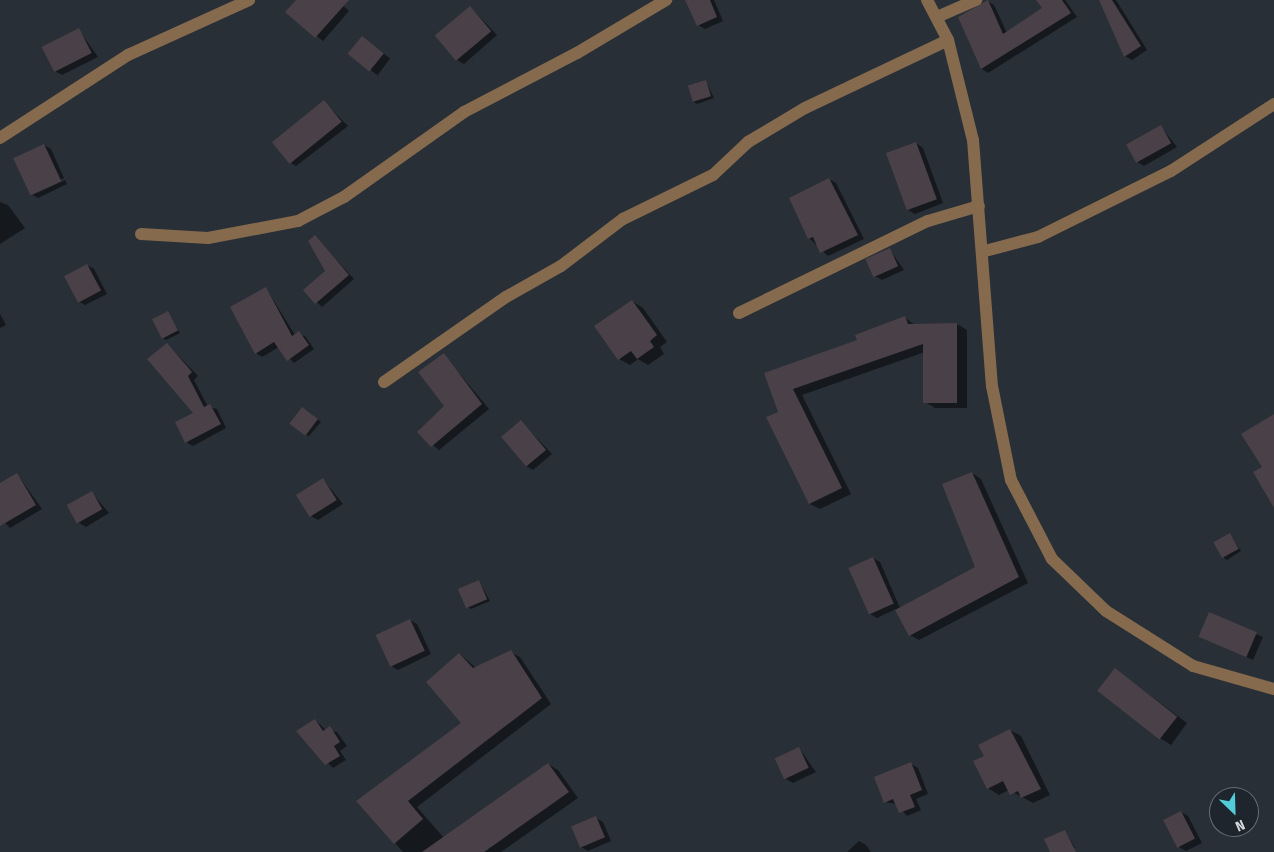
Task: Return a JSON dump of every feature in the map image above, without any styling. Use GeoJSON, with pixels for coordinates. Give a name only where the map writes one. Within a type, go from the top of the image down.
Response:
{"type":"FeatureCollection","features":[{"type":"Feature","properties":{"kind":"street"},"geometry":{"type":"LineString","coordinates":[[0,138],[128,55],[249,0]]}},
{"type":"Feature","properties":{"kind":"street"},"geometry":{"type":"LineString","coordinates":[[141,234],[208,238],[298,221],[344,197],[464,112],[578,53],[666,0]]}},
{"type":"Feature","properties":{"kind":"street"},"geometry":{"type":"LineString","coordinates":[[927,0],[948,40],[972,140],[984,251],[992,386],[1011,480],[1052,559],[1106,612],[1193,666],[1274,689]]}},
{"type":"Feature","properties":{"kind":"street"},"geometry":{"type":"LineString","coordinates":[[937,17],[976,0]]}},
{"type":"Feature","properties":{"kind":"street"},"geometry":{"type":"LineString","coordinates":[[384,382],[506,297],[561,266],[623,219],[713,175],[748,142],[805,108],[948,40]]}},
{"type":"Feature","properties":{"kind":"street"},"geometry":{"type":"LineString","coordinates":[[984,251],[1038,237],[1170,171],[1274,104]]}},
{"type":"Feature","properties":{"kind":"street"},"geometry":{"type":"LineString","coordinates":[[739,313],[928,221],[979,206]]}},
{"type":"Feature","properties":{"kind":"building"},"geometry":{"type":"Polygon","coordinates":[[[296,0],[349,0],[315,38],[285,12],[296,0]]]}},
{"type":"Feature","properties":{"kind":"building"},"geometry":{"type":"Polygon","coordinates":[[[685,0],[710,0],[717,17],[697,26],[685,0]]]}},
{"type":"Feature","properties":{"kind":"building"},"geometry":{"type":"Polygon","coordinates":[[[988,0],[1003,34],[1042,8],[1036,0],[1062,0],[1071,13],[981,69],[958,17],[988,0]]]}},
{"type":"Feature","properties":{"kind":"building"},"geometry":{"type":"Polygon","coordinates":[[[1099,0],[1112,0],[1141,46],[1124,57],[1099,0]]]}},
{"type":"Feature","properties":{"kind":"building"},"geometry":{"type":"Polygon","coordinates":[[[470,6],[491,31],[456,61],[435,36],[470,6]]]}},
{"type":"Feature","properties":{"kind":"building"},"geometry":{"type":"Polygon","coordinates":[[[79,28],[92,53],[54,72],[42,47],[79,28]]]}},
{"type":"Feature","properties":{"kind":"building"},"geometry":{"type":"Polygon","coordinates":[[[362,36],[384,54],[369,71],[348,54],[362,36]]]}},
{"type":"Feature","properties":{"kind":"building"},"geometry":{"type":"Polygon","coordinates":[[[706,80],[711,96],[693,102],[688,86],[706,80]]]}},
{"type":"Feature","properties":{"kind":"building"},"geometry":{"type":"Polygon","coordinates":[[[324,100],[342,122],[290,164],[272,142],[324,100]]]}},
{"type":"Feature","properties":{"kind":"building"},"geometry":{"type":"Polygon","coordinates":[[[1161,125],[1171,143],[1136,163],[1126,144],[1161,125]]]}},
{"type":"Feature","properties":{"kind":"building"},"geometry":{"type":"Polygon","coordinates":[[[916,142],[937,199],[907,210],[886,153],[916,142]]]}},
{"type":"Feature","properties":{"kind":"building"},"geometry":{"type":"Polygon","coordinates":[[[44,144],[61,181],[31,196],[13,158],[44,144]]]}},
{"type":"Feature","properties":{"kind":"building"},"geometry":{"type":"Polygon","coordinates":[[[829,178],[858,235],[820,253],[813,237],[808,239],[789,198],[829,178]]]}},
{"type":"Feature","properties":{"kind":"building"},"geometry":{"type":"Polygon","coordinates":[[[315,235],[349,275],[315,304],[303,290],[325,271],[308,241],[315,235]]]}},
{"type":"Feature","properties":{"kind":"building"},"geometry":{"type":"Polygon","coordinates":[[[890,248],[898,266],[873,277],[865,259],[890,248]]]}},
{"type":"Feature","properties":{"kind":"building"},"geometry":{"type":"Polygon","coordinates":[[[87,264],[101,290],[78,303],[64,276],[87,264]]]}},
{"type":"Feature","properties":{"kind":"building"},"geometry":{"type":"Polygon","coordinates":[[[266,287],[292,336],[299,331],[309,345],[287,361],[274,342],[255,354],[230,307],[266,287]]]}},
{"type":"Feature","properties":{"kind":"building"},"geometry":{"type":"Polygon","coordinates":[[[632,300],[657,335],[650,341],[654,347],[637,359],[631,351],[618,360],[594,326],[632,300]]]}},
{"type":"Feature","properties":{"kind":"building"},"geometry":{"type":"Polygon","coordinates":[[[168,311],[178,331],[162,339],[152,319],[168,311]]]}},
{"type":"Feature","properties":{"kind":"building"},"geometry":{"type":"Polygon","coordinates":[[[905,316],[908,324],[957,323],[957,403],[923,403],[923,344],[793,389],[842,488],[809,504],[766,417],[778,412],[764,373],[857,340],[855,335],[905,316]]]}},
{"type":"Feature","properties":{"kind":"building"},"geometry":{"type":"Polygon","coordinates":[[[167,343],[192,372],[188,376],[204,407],[210,404],[221,424],[185,443],[175,422],[193,413],[147,359],[167,343]]]}},
{"type":"Feature","properties":{"kind":"building"},"geometry":{"type":"Polygon","coordinates":[[[444,353],[482,404],[431,447],[417,432],[444,406],[418,372],[444,353]]]}},
{"type":"Feature","properties":{"kind":"building"},"geometry":{"type":"Polygon","coordinates":[[[302,407],[318,419],[305,436],[289,424],[302,407]]]}},
{"type":"Feature","properties":{"kind":"building"},"geometry":{"type":"Polygon","coordinates":[[[1274,414],[1274,508],[1253,472],[1262,467],[1241,434],[1274,414]]]}},
{"type":"Feature","properties":{"kind":"building"},"geometry":{"type":"Polygon","coordinates":[[[521,420],[546,450],[526,467],[501,437],[521,420]]]}},
{"type":"Feature","properties":{"kind":"building"},"geometry":{"type":"Polygon","coordinates":[[[972,472],[1019,577],[909,636],[895,610],[975,567],[942,484],[972,472]]]}},
{"type":"Feature","properties":{"kind":"building"},"geometry":{"type":"Polygon","coordinates":[[[17,473],[36,505],[0,526],[0,483],[17,473]]]}},
{"type":"Feature","properties":{"kind":"building"},"geometry":{"type":"Polygon","coordinates":[[[323,478],[337,500],[310,517],[296,495],[323,478]]]}},
{"type":"Feature","properties":{"kind":"building"},"geometry":{"type":"Polygon","coordinates":[[[92,491],[102,509],[77,523],[67,505],[92,491]]]}},
{"type":"Feature","properties":{"kind":"building"},"geometry":{"type":"Polygon","coordinates":[[[1230,533],[1239,549],[1222,558],[1213,542],[1230,533]]]}},
{"type":"Feature","properties":{"kind":"building"},"geometry":{"type":"Polygon","coordinates":[[[873,557],[894,604],[869,615],[848,568],[873,557]]]}},
{"type":"Feature","properties":{"kind":"building"},"geometry":{"type":"Polygon","coordinates":[[[479,580],[487,599],[466,608],[458,589],[479,580]]]}},
{"type":"Feature","properties":{"kind":"building"},"geometry":{"type":"Polygon","coordinates":[[[1209,612],[1257,632],[1246,657],[1198,637],[1209,612]]]}},
{"type":"Feature","properties":{"kind":"building"},"geometry":{"type":"Polygon","coordinates":[[[410,619],[425,651],[390,667],[376,635],[410,619]]]}},
{"type":"Feature","properties":{"kind":"building"},"geometry":{"type":"Polygon","coordinates":[[[511,650],[542,698],[408,801],[423,819],[394,844],[356,801],[461,723],[426,682],[459,653],[473,668],[511,650]]]}},
{"type":"Feature","properties":{"kind":"building"},"geometry":{"type":"Polygon","coordinates":[[[1115,668],[1177,717],[1159,739],[1097,691],[1115,668]]]}},
{"type":"Feature","properties":{"kind":"building"},"geometry":{"type":"Polygon","coordinates":[[[315,719],[323,731],[330,726],[340,742],[334,746],[340,756],[325,765],[296,731],[315,719]]]}},
{"type":"Feature","properties":{"kind":"building"},"geometry":{"type":"Polygon","coordinates":[[[1010,729],[1041,789],[1021,798],[1018,791],[1010,795],[1003,781],[987,789],[973,761],[984,756],[978,745],[1010,729]]]}},
{"type":"Feature","properties":{"kind":"building"},"geometry":{"type":"Polygon","coordinates":[[[799,747],[809,768],[784,779],[775,758],[799,747]]]}},
{"type":"Feature","properties":{"kind":"building"},"geometry":{"type":"Polygon","coordinates":[[[911,762],[922,790],[910,795],[915,807],[899,813],[893,799],[884,803],[874,777],[911,762]]]}},
{"type":"Feature","properties":{"kind":"building"},"geometry":{"type":"Polygon","coordinates":[[[548,763],[569,792],[484,852],[422,852],[548,763]]]}},
{"type":"Feature","properties":{"kind":"building"},"geometry":{"type":"Polygon","coordinates":[[[1181,811],[1195,839],[1177,848],[1163,820],[1181,811]]]}},
{"type":"Feature","properties":{"kind":"building"},"geometry":{"type":"Polygon","coordinates":[[[596,816],[605,837],[580,848],[571,827],[596,816]]]}},
{"type":"Feature","properties":{"kind":"building"},"geometry":{"type":"Polygon","coordinates":[[[1065,830],[1076,852],[1050,852],[1044,839],[1065,830]]]}}]}
